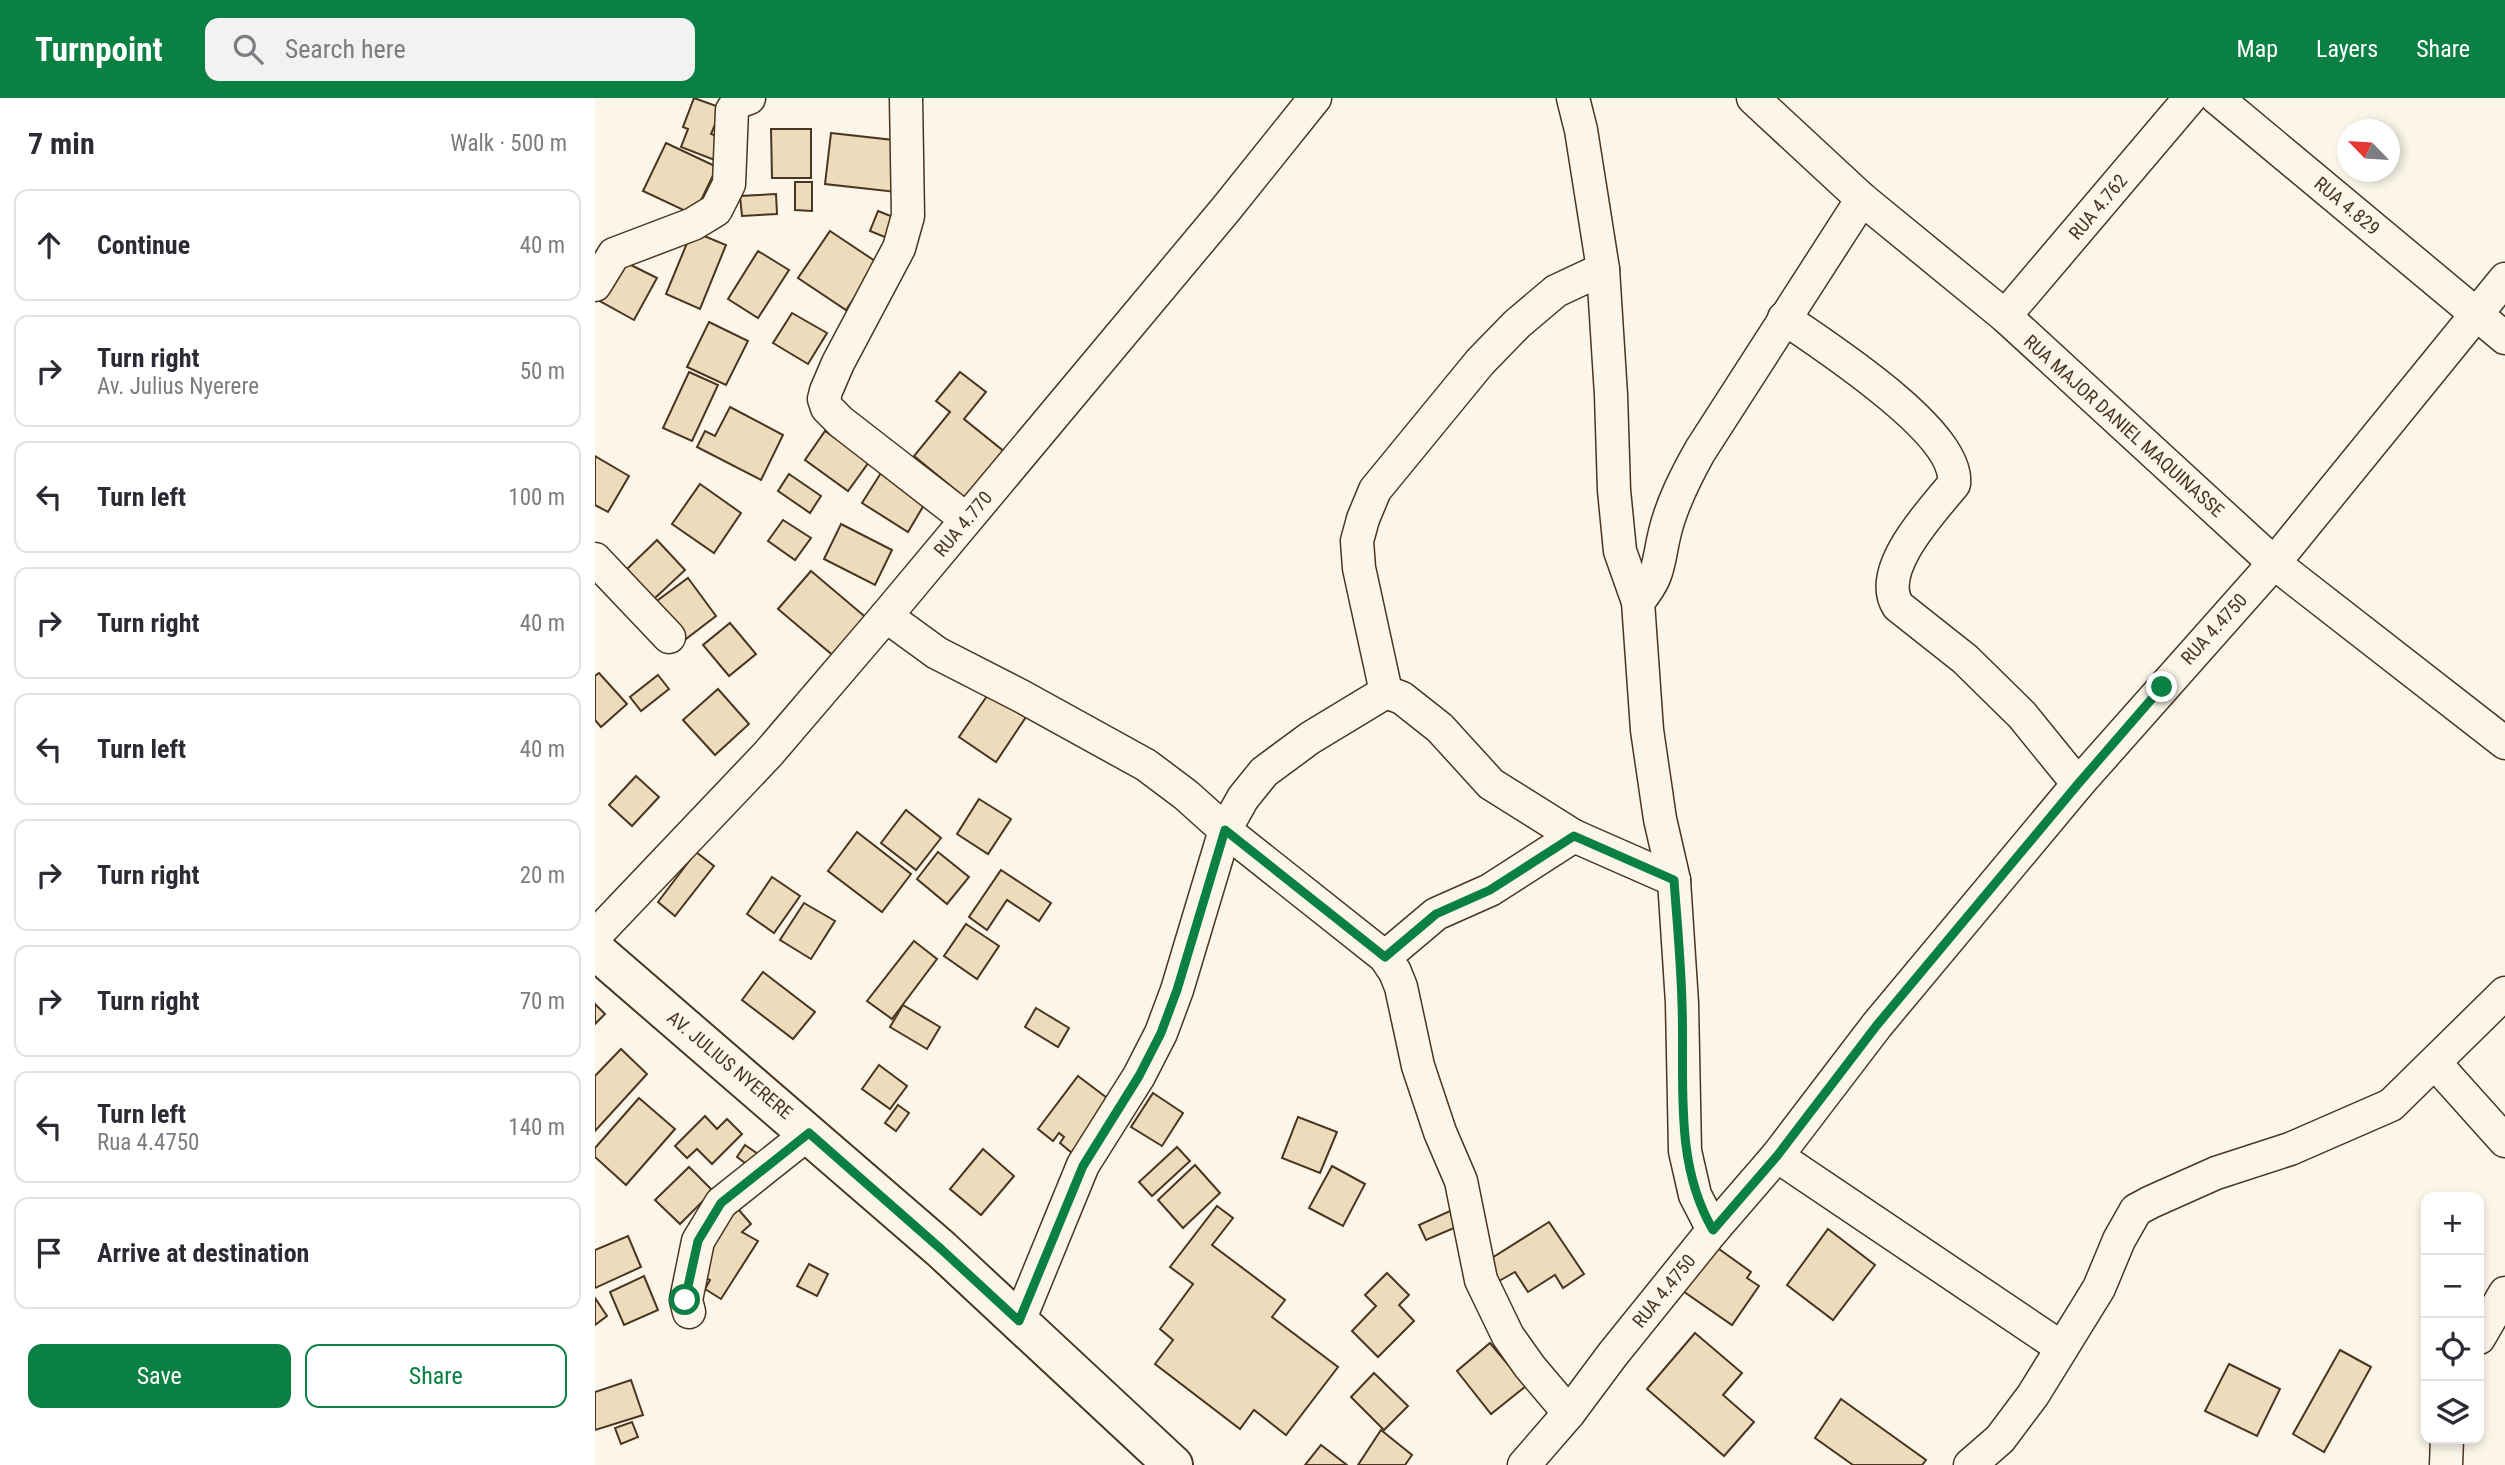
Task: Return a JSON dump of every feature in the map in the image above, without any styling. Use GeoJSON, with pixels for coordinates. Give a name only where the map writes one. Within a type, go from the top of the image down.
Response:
{"type":"FeatureCollection","features":[{"type":"Feature","properties":{"kind":"main road","name":"AV. JULIUS NYERERE"},"geometry":{"type":"LineString","coordinates":[[595,950],[941,1249],[1173,1465]]}},
{"type":"Feature","properties":{"kind":"street"},"geometry":{"type":"LineString","coordinates":[[595,285],[614,254],[693,224],[716,210],[729,184],[732,110],[738,102],[749,98]]}},
{"type":"Feature","properties":{"kind":"street"},"geometry":{"type":"LineString","coordinates":[[906,98],[908,216],[890,267],[838,363],[824,399],[827,408],[841,422],[967,519]]}},
{"type":"Feature","properties":{"kind":"street","name":"RUA 4.770"},"geometry":{"type":"LineString","coordinates":[[595,936],[768,754],[1226,209],[1315,98]]}},
{"type":"Feature","properties":{"kind":"street"},"geometry":{"type":"LineString","coordinates":[[1573,98],[1581,130],[1603,269],[1619,539],[1623,560],[1638,602],[1647,730],[1660,818],[1674,880],[1682,1003],[1685,1151],[1695,1195],[1713,1230]]}},
{"type":"Feature","properties":{"kind":"street","name":"RUA 4.762"},"geometry":{"type":"LineString","coordinates":[[2005,316],[2190,98]]}},
{"type":"Feature","properties":{"kind":"street","name":"RUA 4.829"},"geometry":{"type":"LineString","coordinates":[[2217,98],[2505,338]]}},
{"type":"Feature","properties":{"kind":"street","name":"RUA MAJOR DANIEL MAQUINASSE"},"geometry":{"type":"LineString","coordinates":[[1764,101],[1863,199],[2005,316],[2274,563],[2505,743]]}},
{"type":"Feature","properties":{"kind":"street"},"geometry":{"type":"LineString","coordinates":[[1638,602],[1657,577],[1665,530],[1683,481],[1784,318],[1863,199]]}},
{"type":"Feature","properties":{"kind":"street"},"geometry":{"type":"LineString","coordinates":[[1386,692],[1359,568],[1357,541],[1375,490],[1480,362],[1517,324],[1556,291],[1603,269]]}},
{"type":"Feature","properties":{"kind":"street","name":"RUA 4.4750"},"geometry":{"type":"LineString","coordinates":[[1524,1465],[1569,1413],[1713,1230],[1777,1156],[1877,1025],[2078,784],[2274,563],[2505,279]]}},
{"type":"Feature","properties":{"kind":"street"},"geometry":{"type":"LineString","coordinates":[[1784,318],[1850,364],[1909,412],[1941,447],[1953,471],[1954,484],[1898,559],[1893,577],[1893,597],[1898,606],[1965,659],[2022,715],[2078,784]]}},
{"type":"Feature","properties":{"kind":"street"},"geometry":{"type":"LineString","coordinates":[[595,559],[669,637]]}},
{"type":"Feature","properties":{"kind":"street"},"geometry":{"type":"LineString","coordinates":[[886,616],[937,653],[1021,695],[1146,765],[1385,957],[1401,987],[1418,1066],[1440,1132],[1461,1181],[1481,1280],[1508,1336],[1569,1413]]}},
{"type":"Feature","properties":{"kind":"street"},"geometry":{"type":"LineString","coordinates":[[1019,1321],[1083,1166],[1139,1076],[1161,1033],[1177,990],[1225,830],[1243,798],[1264,772],[1310,738],[1386,692]]}},
{"type":"Feature","properties":{"kind":"street"},"geometry":{"type":"LineString","coordinates":[[1386,692],[1402,698],[1440,728],[1491,784],[1574,836],[1674,880]]}},
{"type":"Feature","properties":{"kind":"street"},"geometry":{"type":"LineString","coordinates":[[1385,957],[1436,914],[1490,890],[1574,836]]}},
{"type":"Feature","properties":{"kind":"street"},"geometry":{"type":"LineString","coordinates":[[1970,1465],[2000,1439],[2033,1395],[2099,1288],[2119,1240],[2137,1210],[2216,1173],[2290,1149],[2391,1105],[2505,993]]}},
{"type":"Feature","properties":{"kind":"street"},"geometry":{"type":"LineString","coordinates":[[2435,1063],[2505,1141]]}},
{"type":"Feature","properties":{"kind":"street"},"geometry":{"type":"LineString","coordinates":[[689,1312],[685,1300],[698,1241],[721,1203],[809,1133]]}},
{"type":"Feature","properties":{"kind":"street"},"geometry":{"type":"LineString","coordinates":[[1777,1156],[2062,1348]]}},
{"type":"Feature","properties":{"kind":"street"},"geometry":{"type":"LineString","coordinates":[[2484,1329],[2505,1293]]}},
{"type":"Feature","properties":{"kind":"street"},"geometry":{"type":"LineString","coordinates":[[2446,1465],[2447,1444]]}},
{"type":"Feature","properties":{"kind":"building"},"geometry":{"type":"Polygon","coordinates":[[[694,98],[722,108],[711,134],[725,139],[717,161],[681,147],[688,129],[683,127],[694,98]]]}},
{"type":"Feature","properties":{"kind":"building"},"geometry":{"type":"Polygon","coordinates":[[[771,129],[811,129],[811,178],[772,178],[771,129]]]}},
{"type":"Feature","properties":{"kind":"building"},"geometry":{"type":"Polygon","coordinates":[[[831,133],[902,141],[896,192],[825,184],[831,133]]]}},
{"type":"Feature","properties":{"kind":"building"},"geometry":{"type":"Polygon","coordinates":[[[666,143],[717,167],[694,215],[643,191],[666,143]]]}},
{"type":"Feature","properties":{"kind":"building"},"geometry":{"type":"Polygon","coordinates":[[[795,182],[812,182],[812,211],[795,210],[795,182]]]}},
{"type":"Feature","properties":{"kind":"building"},"geometry":{"type":"Polygon","coordinates":[[[776,194],[777,214],[742,216],[740,196],[776,194]]]}},
{"type":"Feature","properties":{"kind":"building"},"geometry":{"type":"Polygon","coordinates":[[[878,211],[906,222],[897,242],[870,231],[878,211]]]}},
{"type":"Feature","properties":{"kind":"building"},"geometry":{"type":"Polygon","coordinates":[[[692,231],[726,245],[700,309],[666,294],[692,231]]]}},
{"type":"Feature","properties":{"kind":"building"},"geometry":{"type":"Polygon","coordinates":[[[830,231],[878,263],[846,310],[798,278],[830,231]]]}},
{"type":"Feature","properties":{"kind":"building"},"geometry":{"type":"Polygon","coordinates":[[[758,251],[789,270],[758,318],[728,299],[758,251]]]}},
{"type":"Feature","properties":{"kind":"building"},"geometry":{"type":"Polygon","coordinates":[[[619,259],[657,278],[634,320],[598,300],[619,259]]]}},
{"type":"Feature","properties":{"kind":"building"},"geometry":{"type":"Polygon","coordinates":[[[792,313],[827,333],[808,364],[773,343],[792,313]]]}},
{"type":"Feature","properties":{"kind":"building"},"geometry":{"type":"Polygon","coordinates":[[[709,322],[748,341],[726,385],[687,367],[709,322]]]}},
{"type":"Feature","properties":{"kind":"building"},"geometry":{"type":"Polygon","coordinates":[[[689,372],[718,385],[692,441],[663,428],[689,372]]]}},
{"type":"Feature","properties":{"kind":"building"},"geometry":{"type":"Polygon","coordinates":[[[960,372],[986,392],[964,419],[1006,453],[968,500],[914,456],[950,412],[936,401],[960,372]]]}},
{"type":"Feature","properties":{"kind":"building"},"geometry":{"type":"Polygon","coordinates":[[[730,407],[783,435],[761,480],[697,447],[705,431],[715,436],[730,407]]]}},
{"type":"Feature","properties":{"kind":"building"},"geometry":{"type":"Polygon","coordinates":[[[825,431],[869,462],[848,491],[805,460],[825,431]]]}},
{"type":"Feature","properties":{"kind":"building"},"geometry":{"type":"Polygon","coordinates":[[[595,456],[629,476],[608,512],[595,505],[595,456]]]}},
{"type":"Feature","properties":{"kind":"building"},"geometry":{"type":"Polygon","coordinates":[[[886,465],[931,493],[908,532],[862,503],[886,465]]]}},
{"type":"Feature","properties":{"kind":"building"},"geometry":{"type":"Polygon","coordinates":[[[789,474],[821,496],[810,513],[778,491],[789,474]]]}},
{"type":"Feature","properties":{"kind":"building"},"geometry":{"type":"Polygon","coordinates":[[[700,484],[741,513],[714,553],[672,524],[700,484]]]}},
{"type":"Feature","properties":{"kind":"building"},"geometry":{"type":"Polygon","coordinates":[[[783,520],[811,538],[795,560],[768,541],[783,520]]]}},
{"type":"Feature","properties":{"kind":"building"},"geometry":{"type":"Polygon","coordinates":[[[841,524],[892,550],[875,585],[824,559],[841,524]]]}},
{"type":"Feature","properties":{"kind":"building"},"geometry":{"type":"Polygon","coordinates":[[[657,540],[685,570],[654,599],[627,569],[657,540]]]}},
{"type":"Feature","properties":{"kind":"building"},"geometry":{"type":"Polygon","coordinates":[[[811,571],[869,620],[836,658],[778,609],[811,571]]]}},
{"type":"Feature","properties":{"kind":"building"},"geometry":{"type":"Polygon","coordinates":[[[688,578],[716,616],[682,642],[654,603],[688,578]]]}},
{"type":"Feature","properties":{"kind":"building"},"geometry":{"type":"Polygon","coordinates":[[[730,623],[756,654],[729,676],[703,645],[730,623]]]}},
{"type":"Feature","properties":{"kind":"building"},"geometry":{"type":"Polygon","coordinates":[[[599,673],[627,704],[601,727],[595,720],[595,676],[599,673]]]}},
{"type":"Feature","properties":{"kind":"building"},"geometry":{"type":"Polygon","coordinates":[[[658,675],[669,689],[641,711],[630,697],[658,675]]]}},
{"type":"Feature","properties":{"kind":"building"},"geometry":{"type":"Polygon","coordinates":[[[718,689],[749,724],[715,755],[683,720],[718,689]]]}},
{"type":"Feature","properties":{"kind":"building"},"geometry":{"type":"Polygon","coordinates":[[[989,693],[1026,717],[996,762],[959,737],[989,693]]]}},
{"type":"Feature","properties":{"kind":"building"},"geometry":{"type":"Polygon","coordinates":[[[636,776],[659,797],[632,826],[609,805],[636,776]]]}},
{"type":"Feature","properties":{"kind":"building"},"geometry":{"type":"Polygon","coordinates":[[[979,799],[1011,819],[988,854],[957,834],[979,799]]]}},
{"type":"Feature","properties":{"kind":"building"},"geometry":{"type":"Polygon","coordinates":[[[906,810],[941,838],[916,870],[881,843],[906,810]]]}},
{"type":"Feature","properties":{"kind":"building"},"geometry":{"type":"Polygon","coordinates":[[[857,832],[911,874],[882,912],[828,871],[857,832]]]}},
{"type":"Feature","properties":{"kind":"building"},"geometry":{"type":"Polygon","coordinates":[[[696,852],[714,866],[675,916],[658,902],[696,852]]]}},
{"type":"Feature","properties":{"kind":"building"},"geometry":{"type":"Polygon","coordinates":[[[938,852],[969,877],[947,904],[917,879],[938,852]]]}},
{"type":"Feature","properties":{"kind":"building"},"geometry":{"type":"Polygon","coordinates":[[[1001,870],[1051,903],[1039,921],[1007,900],[987,930],[969,917],[1001,870]]]}},
{"type":"Feature","properties":{"kind":"building"},"geometry":{"type":"Polygon","coordinates":[[[772,877],[800,896],[774,933],[747,914],[772,877]]]}},
{"type":"Feature","properties":{"kind":"building"},"geometry":{"type":"Polygon","coordinates":[[[804,903],[835,921],[811,959],[780,940],[804,903]]]}},
{"type":"Feature","properties":{"kind":"building"},"geometry":{"type":"Polygon","coordinates":[[[966,924],[999,946],[977,979],[944,956],[966,924]]]}},
{"type":"Feature","properties":{"kind":"building"},"geometry":{"type":"Polygon","coordinates":[[[914,941],[937,959],[892,1019],[867,1001],[914,941]]]}},
{"type":"Feature","properties":{"kind":"building"},"geometry":{"type":"Polygon","coordinates":[[[763,972],[815,1012],[793,1039],[742,1000],[763,972]]]}},
{"type":"Feature","properties":{"kind":"building"},"geometry":{"type":"Polygon","coordinates":[[[595,1004],[605,1014],[595,1024],[595,1004]]]}},
{"type":"Feature","properties":{"kind":"building"},"geometry":{"type":"Polygon","coordinates":[[[903,1005],[940,1027],[927,1049],[890,1027],[903,1005]]]}},
{"type":"Feature","properties":{"kind":"building"},"geometry":{"type":"Polygon","coordinates":[[[1036,1008],[1069,1028],[1058,1047],[1025,1027],[1036,1008]]]}},
{"type":"Feature","properties":{"kind":"building"},"geometry":{"type":"Polygon","coordinates":[[[621,1049],[647,1074],[595,1131],[595,1076],[621,1049]]]}},
{"type":"Feature","properties":{"kind":"building"},"geometry":{"type":"Polygon","coordinates":[[[879,1065],[907,1086],[890,1109],[862,1089],[879,1065]]]}},
{"type":"Feature","properties":{"kind":"building"},"geometry":{"type":"Polygon","coordinates":[[[1078,1076],[1111,1101],[1072,1153],[1060,1143],[1064,1137],[1059,1133],[1053,1141],[1038,1129],[1078,1076]]]}},
{"type":"Feature","properties":{"kind":"building"},"geometry":{"type":"Polygon","coordinates":[[[1153,1093],[1183,1113],[1162,1146],[1131,1127],[1153,1093]]]}},
{"type":"Feature","properties":{"kind":"building"},"geometry":{"type":"Polygon","coordinates":[[[639,1098],[675,1129],[626,1185],[595,1157],[595,1148],[639,1098]]]}},
{"type":"Feature","properties":{"kind":"building"},"geometry":{"type":"Polygon","coordinates":[[[898,1105],[909,1113],[896,1131],[885,1123],[898,1105]]]}},
{"type":"Feature","properties":{"kind":"building"},"geometry":{"type":"Polygon","coordinates":[[[705,1116],[717,1129],[727,1119],[742,1134],[712,1164],[697,1149],[687,1158],[675,1146],[705,1116]]]}},
{"type":"Feature","properties":{"kind":"building"},"geometry":{"type":"Polygon","coordinates":[[[1298,1117],[1337,1132],[1320,1173],[1282,1158],[1298,1117]]]}},
{"type":"Feature","properties":{"kind":"building"},"geometry":{"type":"Polygon","coordinates":[[[745,1145],[761,1156],[752,1168],[737,1157],[745,1145]]]}},
{"type":"Feature","properties":{"kind":"building"},"geometry":{"type":"Polygon","coordinates":[[[1177,1147],[1190,1161],[1152,1196],[1139,1182],[1177,1147]]]}},
{"type":"Feature","properties":{"kind":"building"},"geometry":{"type":"Polygon","coordinates":[[[983,1149],[1014,1176],[981,1215],[950,1189],[983,1149]]]}},
{"type":"Feature","properties":{"kind":"building"},"geometry":{"type":"Polygon","coordinates":[[[1195,1165],[1220,1193],[1183,1228],[1158,1200],[1195,1165]]]}},
{"type":"Feature","properties":{"kind":"building"},"geometry":{"type":"Polygon","coordinates":[[[1332,1166],[1365,1184],[1343,1226],[1309,1208],[1332,1166]]]}},
{"type":"Feature","properties":{"kind":"building"},"geometry":{"type":"Polygon","coordinates":[[[689,1167],[713,1191],[680,1224],[655,1200],[689,1167]]]}},
{"type":"Feature","properties":{"kind":"building"},"geometry":{"type":"Polygon","coordinates":[[[1217,1206],[1233,1218],[1212,1245],[1285,1300],[1272,1317],[1338,1367],[1286,1435],[1254,1410],[1240,1429],[1155,1364],[1173,1340],[1160,1329],[1193,1284],[1170,1267],[1217,1206]]]}},
{"type":"Feature","properties":{"kind":"building"},"geometry":{"type":"Polygon","coordinates":[[[1461,1206],[1468,1222],[1426,1240],[1419,1225],[1461,1206]]]}},
{"type":"Feature","properties":{"kind":"building"},"geometry":{"type":"Polygon","coordinates":[[[738,1209],[751,1224],[742,1232],[758,1241],[721,1299],[705,1289],[710,1280],[698,1273],[710,1232],[738,1209]]]}},
{"type":"Feature","properties":{"kind":"building"},"geometry":{"type":"Polygon","coordinates":[[[1549,1222],[1584,1274],[1563,1288],[1555,1275],[1528,1292],[1515,1272],[1499,1281],[1487,1261],[1549,1222]]]}},
{"type":"Feature","properties":{"kind":"building"},"geometry":{"type":"Polygon","coordinates":[[[1828,1229],[1875,1265],[1833,1320],[1787,1285],[1828,1229]]]}},
{"type":"Feature","properties":{"kind":"building"},"geometry":{"type":"Polygon","coordinates":[[[628,1236],[641,1267],[595,1288],[595,1250],[628,1236]]]}},
{"type":"Feature","properties":{"kind":"building"},"geometry":{"type":"Polygon","coordinates":[[[1712,1244],[1751,1272],[1747,1278],[1759,1286],[1732,1325],[1680,1289],[1712,1244]]]}},
{"type":"Feature","properties":{"kind":"building"},"geometry":{"type":"Polygon","coordinates":[[[809,1264],[828,1274],[817,1296],[797,1286],[809,1264]]]}},
{"type":"Feature","properties":{"kind":"building"},"geometry":{"type":"Polygon","coordinates":[[[1387,1273],[1409,1295],[1399,1305],[1414,1321],[1378,1357],[1352,1331],[1376,1306],[1365,1295],[1387,1273]]]}},
{"type":"Feature","properties":{"kind":"building"},"geometry":{"type":"Polygon","coordinates":[[[644,1276],[658,1310],[624,1325],[610,1292],[644,1276]]]}},
{"type":"Feature","properties":{"kind":"building"},"geometry":{"type":"Polygon","coordinates":[[[595,1298],[607,1316],[595,1325],[595,1298]]]}},
{"type":"Feature","properties":{"kind":"building"},"geometry":{"type":"Polygon","coordinates":[[[1695,1333],[1742,1373],[1723,1395],[1754,1422],[1724,1456],[1647,1389],[1695,1333]]]}},
{"type":"Feature","properties":{"kind":"building"},"geometry":{"type":"Polygon","coordinates":[[[1490,1343],[1526,1386],[1491,1414],[1457,1371],[1490,1343]]]}},
{"type":"Feature","properties":{"kind":"building"},"geometry":{"type":"Polygon","coordinates":[[[2340,1350],[2371,1367],[2324,1452],[2293,1434],[2340,1350]]]}},
{"type":"Feature","properties":{"kind":"building"},"geometry":{"type":"Polygon","coordinates":[[[2229,1364],[2280,1389],[2257,1436],[2205,1411],[2229,1364]]]}},
{"type":"Feature","properties":{"kind":"building"},"geometry":{"type":"Polygon","coordinates":[[[1374,1373],[1408,1406],[1384,1430],[1351,1397],[1374,1373]]]}},
{"type":"Feature","properties":{"kind":"building"},"geometry":{"type":"Polygon","coordinates":[[[631,1380],[643,1415],[595,1430],[595,1392],[631,1380]]]}},
{"type":"Feature","properties":{"kind":"building"},"geometry":{"type":"Polygon","coordinates":[[[1841,1399],[1926,1460],[1922,1465],[1853,1465],[1815,1438],[1841,1399]]]}},
{"type":"Feature","properties":{"kind":"building"},"geometry":{"type":"Polygon","coordinates":[[[632,1422],[638,1437],[621,1444],[615,1428],[632,1422]]]}},
{"type":"Feature","properties":{"kind":"building"},"geometry":{"type":"Polygon","coordinates":[[[1381,1430],[1412,1455],[1405,1465],[1358,1465],[1381,1430]]]}},
{"type":"Feature","properties":{"kind":"building"},"geometry":{"type":"Polygon","coordinates":[[[1321,1445],[1347,1465],[1305,1465],[1321,1445]]]}},
{"type":"Feature","properties":{"kind":"route"},"geometry":{"type":"LineString","coordinates":[[685,1300],[698,1241],[721,1203],[809,1133],[1019,1321],[1083,1166],[1139,1076],[1161,1033],[1177,990],[1225,830],[1385,957],[1436,914],[1490,890],[1574,836],[1674,880],[1682,1003],[1685,1151],[1695,1195],[1713,1230],[1777,1156],[1877,1025],[2162,687]]}}]}
